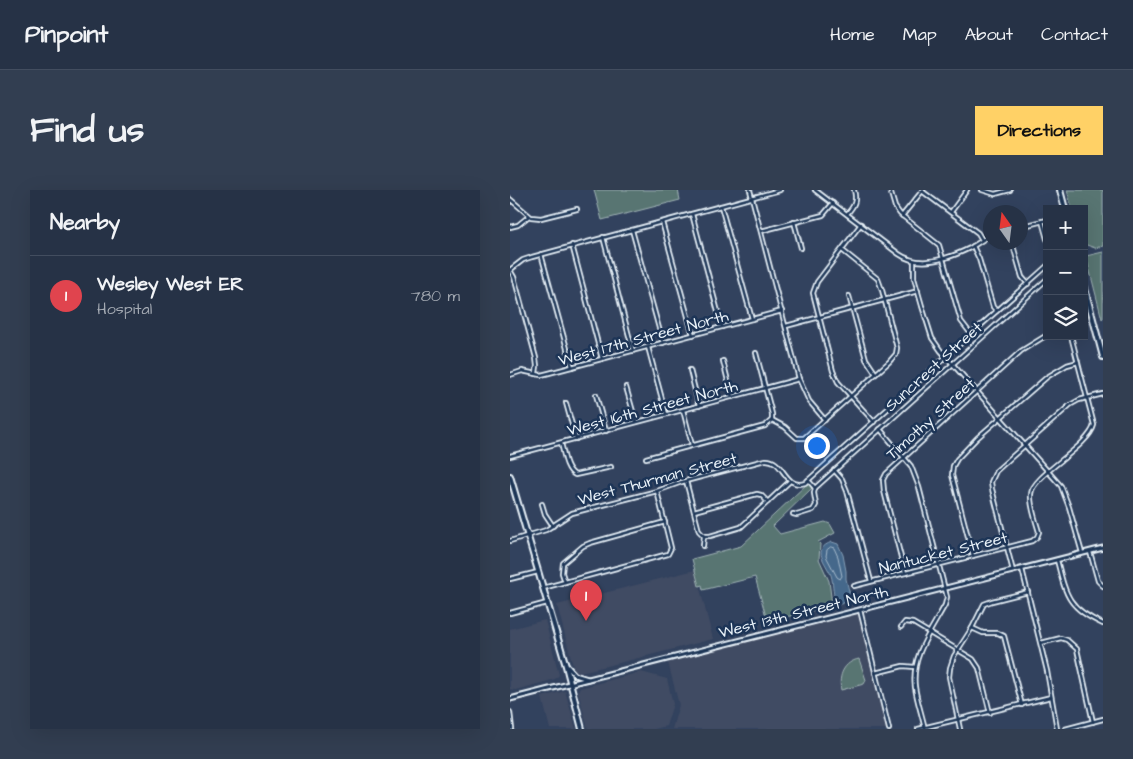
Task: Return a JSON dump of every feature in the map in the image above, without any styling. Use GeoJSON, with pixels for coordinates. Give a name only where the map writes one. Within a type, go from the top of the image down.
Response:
{"type":"FeatureCollection","features":[{"type":"Feature","properties":{"kind":"main road"},"geometry":{"type":"LineString","coordinates":[[1060,190],[1063,205]]}},
{"type":"Feature","properties":{"kind":"main road"},"geometry":{"type":"LineString","coordinates":[[1087,295],[1103,357]]}},
{"type":"Feature","properties":{"kind":"main road"},"geometry":{"type":"LineString","coordinates":[[510,476],[571,684],[582,729]]}},
{"type":"Feature","properties":{"kind":"street"},"geometry":{"type":"LineString","coordinates":[[750,190],[799,379],[810,401],[825,420]]}},
{"type":"Feature","properties":{"kind":"street"},"geometry":{"type":"LineString","coordinates":[[536,374],[538,366],[536,358],[514,277],[510,270],[524,260],[541,254],[780,190]]}},
{"type":"Feature","properties":{"kind":"street"},"geometry":{"type":"LineString","coordinates":[[815,190],[904,258],[914,262],[944,257],[973,246],[982,240],[978,233],[922,190],[902,216]]}},
{"type":"Feature","properties":{"kind":"street"},"geometry":{"type":"LineString","coordinates":[[847,214],[856,200],[854,190]]}},
{"type":"Feature","properties":{"kind":"street"},"geometry":{"type":"LineString","coordinates":[[890,190],[895,207],[902,216],[940,244],[961,321],[971,334]]}},
{"type":"Feature","properties":{"kind":"street"},"geometry":{"type":"LineString","coordinates":[[951,212],[967,190]]}},
{"type":"Feature","properties":{"kind":"street"},"geometry":{"type":"LineString","coordinates":[[982,190],[995,194],[1010,190]]}},
{"type":"Feature","properties":{"kind":"street"},"geometry":{"type":"LineString","coordinates":[[510,199],[529,216],[541,218],[577,209]]}},
{"type":"Feature","properties":{"kind":"street"},"geometry":{"type":"LineString","coordinates":[[760,231],[823,215],[833,203]]}},
{"type":"Feature","properties":{"kind":"street"},"geometry":{"type":"LineString","coordinates":[[721,206],[752,319]]}},
{"type":"Feature","properties":{"kind":"street"},"geometry":{"type":"LineString","coordinates":[[692,214],[722,327]]}},
{"type":"Feature","properties":{"kind":"street"},"geometry":{"type":"LineString","coordinates":[[510,227],[518,225],[529,216]]}},
{"type":"Feature","properties":{"kind":"street"},"geometry":{"type":"LineString","coordinates":[[1028,225],[1042,221],[1043,225]]}},
{"type":"Feature","properties":{"kind":"street"},"geometry":{"type":"LineString","coordinates":[[662,222],[692,335]]}},
{"type":"Feature","properties":{"kind":"street"},"geometry":{"type":"LineString","coordinates":[[794,222],[801,248]]}},
{"type":"Feature","properties":{"kind":"street"},"geometry":{"type":"LineString","coordinates":[[861,224],[815,286],[813,293],[838,382],[874,422]]}},
{"type":"Feature","properties":{"kind":"street"},"geometry":{"type":"LineString","coordinates":[[632,230],[663,343]]}},
{"type":"Feature","properties":{"kind":"street"},"geometry":{"type":"LineString","coordinates":[[603,237],[633,351]]}},
{"type":"Feature","properties":{"kind":"street"},"geometry":{"type":"LineString","coordinates":[[572,246],[602,359]]}},
{"type":"Feature","properties":{"kind":"street"},"geometry":{"type":"LineString","coordinates":[[973,246],[979,259],[993,307],[997,311]]}},
{"type":"Feature","properties":{"kind":"street"},"geometry":{"type":"LineString","coordinates":[[772,420],[785,427],[796,438],[806,437],[894,358],[896,351],[885,300],[878,280],[842,250]]}},
{"type":"Feature","properties":{"kind":"street"},"geometry":{"type":"LineString","coordinates":[[1014,250],[1022,277],[1028,284]]}},
{"type":"Feature","properties":{"kind":"street"},"geometry":{"type":"LineString","coordinates":[[541,254],[572,367]]}},
{"type":"Feature","properties":{"kind":"street"},"geometry":{"type":"LineString","coordinates":[[914,262],[914,278],[932,338],[952,364],[1061,486],[1082,554]]}},
{"type":"Feature","properties":{"kind":"street"},"geometry":{"type":"LineString","coordinates":[[686,481],[699,531],[704,536],[741,527],[790,481],[798,485],[805,483],[1043,270]]}},
{"type":"Feature","properties":{"kind":"street","name":"Suncrest Street"},"geometry":{"type":"LineString","coordinates":[[815,488],[1043,283]]}},
{"type":"Feature","properties":{"kind":"street"},"geometry":{"type":"LineString","coordinates":[[786,326],[918,291]]}},
{"type":"Feature","properties":{"kind":"street"},"geometry":{"type":"LineString","coordinates":[[849,296],[866,359],[876,374]]}},
{"type":"Feature","properties":{"kind":"street","name":"West 17th Street North"},"geometry":{"type":"LineString","coordinates":[[510,374],[522,371],[536,374],[549,373],[782,311]]}},
{"type":"Feature","properties":{"kind":"street","name":"Timothy Street"},"geometry":{"type":"LineString","coordinates":[[905,573],[883,484],[886,474],[1021,351],[1036,340],[1043,337]]}},
{"type":"Feature","properties":{"kind":"street"},"geometry":{"type":"LineString","coordinates":[[1049,472],[1091,433],[1094,422],[1072,340]]}},
{"type":"Feature","properties":{"kind":"street"},"geometry":{"type":"LineString","coordinates":[[648,347],[666,414]]}},
{"type":"Feature","properties":{"kind":"street"},"geometry":{"type":"LineString","coordinates":[[646,458],[765,426],[772,420],[756,353]]}},
{"type":"Feature","properties":{"kind":"street"},"geometry":{"type":"LineString","coordinates":[[723,361],[732,397]]}},
{"type":"Feature","properties":{"kind":"street"},"geometry":{"type":"LineString","coordinates":[[972,556],[952,475],[953,466],[962,453],[1047,377],[1067,365],[1078,362]]}},
{"type":"Feature","properties":{"kind":"street"},"geometry":{"type":"LineString","coordinates":[[690,370],[699,406]]}},
{"type":"Feature","properties":{"kind":"street","name":"West 16th Street North"},"geometry":{"type":"LineString","coordinates":[[510,456],[799,379]]}},
{"type":"Feature","properties":{"kind":"street"},"geometry":{"type":"LineString","coordinates":[[626,387],[636,422]]}},
{"type":"Feature","properties":{"kind":"street"},"geometry":{"type":"LineString","coordinates":[[1013,571],[991,482],[996,471],[1070,405],[1103,394]]}},
{"type":"Feature","properties":{"kind":"street"},"geometry":{"type":"LineString","coordinates":[[596,395],[606,430]]}},
{"type":"Feature","properties":{"kind":"street"},"geometry":{"type":"LineString","coordinates":[[566,403],[576,439]]}},
{"type":"Feature","properties":{"kind":"street"},"geometry":{"type":"LineString","coordinates":[[683,410],[692,445]]}},
{"type":"Feature","properties":{"kind":"street"},"geometry":{"type":"LineString","coordinates":[[880,429],[911,466],[919,487],[945,588],[946,602],[919,651],[916,666],[915,688],[925,728]]}},
{"type":"Feature","properties":{"kind":"street"},"geometry":{"type":"LineString","coordinates":[[561,443],[568,468],[574,476],[611,467]]}},
{"type":"Feature","properties":{"kind":"street","name":"West Thurman Street"},"geometry":{"type":"LineString","coordinates":[[510,541],[553,526],[572,513],[768,460],[774,462],[790,481]]}},
{"type":"Feature","properties":{"kind":"street"},"geometry":{"type":"LineString","coordinates":[[834,470],[842,479],[847,491],[871,581]]}},
{"type":"Feature","properties":{"kind":"street","name":"Nantucket Street"},"geometry":{"type":"LineString","coordinates":[[854,586],[1032,540],[1037,537],[1039,532],[1031,494],[1035,485],[1049,472]]}},
{"type":"Feature","properties":{"kind":"street"},"geometry":{"type":"LineString","coordinates":[[793,514],[797,515],[814,510],[816,505],[815,488],[808,480]]}},
{"type":"Feature","properties":{"kind":"street"},"geometry":{"type":"LineString","coordinates":[[543,588],[668,554],[672,548],[657,491]]}},
{"type":"Feature","properties":{"kind":"street"},"geometry":{"type":"LineString","coordinates":[[694,511],[757,494],[761,495],[768,502]]}},
{"type":"Feature","properties":{"kind":"street"},"geometry":{"type":"LineString","coordinates":[[542,504],[545,514],[553,526]]}},
{"type":"Feature","properties":{"kind":"street"},"geometry":{"type":"LineString","coordinates":[[565,582],[562,573],[563,563],[583,546],[665,522]]}},
{"type":"Feature","properties":{"kind":"street"},"geometry":{"type":"LineString","coordinates":[[703,546],[704,536]]}},
{"type":"Feature","properties":{"kind":"street","name":"West 13th Street North"},"geometry":{"type":"LineString","coordinates":[[510,699],[1103,548]]}},
{"type":"Feature","properties":{"kind":"street"},"geometry":{"type":"LineString","coordinates":[[1090,552],[1098,581],[1103,586]]}},
{"type":"Feature","properties":{"kind":"street"},"geometry":{"type":"LineString","coordinates":[[1057,560],[1064,588],[1072,602],[1081,612],[1103,624]]}},
{"type":"Feature","properties":{"kind":"street"},"geometry":{"type":"LineString","coordinates":[[1022,569],[1040,643],[1056,729]]}},
{"type":"Feature","properties":{"kind":"street"},"geometry":{"type":"LineString","coordinates":[[510,579],[538,572]]}},
{"type":"Feature","properties":{"kind":"street"},"geometry":{"type":"LineString","coordinates":[[960,729],[949,677],[952,662],[984,604],[1028,592]]}},
{"type":"Feature","properties":{"kind":"street"},"geometry":{"type":"LineString","coordinates":[[510,613],[547,603]]}},
{"type":"Feature","properties":{"kind":"street"},"geometry":{"type":"LineString","coordinates":[[860,610],[889,729]]}},
{"type":"Feature","properties":{"kind":"street"},"geometry":{"type":"LineString","coordinates":[[901,626],[910,622],[977,663],[990,713]]}},
{"type":"Feature","properties":{"kind":"street"},"geometry":{"type":"LineString","coordinates":[[972,628],[983,633],[998,633],[1004,636],[1022,705]]}},
{"type":"Feature","properties":{"kind":"street"},"geometry":{"type":"LineString","coordinates":[[1040,643],[1061,638],[1067,640],[1077,649],[1093,722]]}},
{"type":"Feature","properties":{"kind":"street"},"geometry":{"type":"LineString","coordinates":[[564,662],[575,675],[589,679]]}},
{"type":"Feature","properties":{"kind":"street"},"geometry":{"type":"LineString","coordinates":[[875,673],[903,666],[916,666]]}},
{"type":"Feature","properties":{"kind":"street"},"geometry":{"type":"LineString","coordinates":[[918,729],[1051,697]]}},
{"type":"Feature","properties":{"kind":"street"},"geometry":{"type":"LineString","coordinates":[[510,712],[512,729]]}},
{"type":"Feature","properties":{"kind":"street"},"geometry":{"type":"LineString","coordinates":[[1065,729],[1103,719]]}},
{"type":"Feature","properties":{"kind":"shaded area"},"geometry":{"type":"Polygon","coordinates":[[[695,570],[713,639],[575,673],[557,605],[695,570]]]}},
{"type":"Feature","properties":{"kind":"shaded area"},"geometry":{"type":"Polygon","coordinates":[[[856,613],[860,616],[887,729],[672,729],[679,705],[668,662],[856,613]]]}},
{"type":"Feature","properties":{"kind":"shaded area"},"geometry":{"type":"Polygon","coordinates":[[[545,620],[559,675],[555,679],[515,690],[510,689],[510,629],[545,620]]]}},
{"type":"Feature","properties":{"kind":"shaded area"},"geometry":{"type":"Polygon","coordinates":[[[641,672],[667,679],[673,704],[666,726],[654,729],[588,729],[578,691],[580,688],[641,672]]]}},
{"type":"Feature","properties":{"kind":"shaded area"},"geometry":{"type":"Polygon","coordinates":[[[565,691],[576,729],[550,729],[542,697],[565,691]]]}},
{"type":"Feature","properties":{"kind":"green space"},"geometry":{"type":"Polygon","coordinates":[[[594,190],[678,190],[680,200],[602,220],[594,190]]]}},
{"type":"Feature","properties":{"kind":"green space"},"geometry":{"type":"Polygon","coordinates":[[[1067,190],[1103,190],[1103,246],[1095,248],[1088,245],[1088,205],[1071,205],[1067,190]]]}},
{"type":"Feature","properties":{"kind":"green space"},"geometry":{"type":"Polygon","coordinates":[[[1103,252],[1102,319],[1088,264],[1088,256],[1103,252]]]}},
{"type":"Feature","properties":{"kind":"green space"},"geometry":{"type":"Polygon","coordinates":[[[808,483],[813,487],[773,526],[780,534],[825,522],[830,524],[835,533],[818,542],[820,544],[819,559],[829,581],[832,604],[830,606],[770,621],[767,620],[755,577],[703,590],[702,585],[699,586],[692,559],[741,546],[808,483]]]}},
{"type":"Feature","properties":{"kind":"green space"},"geometry":{"type":"Polygon","coordinates":[[[859,659],[866,680],[864,684],[841,690],[840,679],[843,670],[849,663],[859,659]]]}},
{"type":"Feature","properties":{"kind":"water"},"geometry":{"type":"Polygon","coordinates":[[[832,542],[838,544],[843,555],[850,595],[848,601],[841,604],[835,600],[831,575],[821,552],[822,548],[832,542]]]}},
{"type":"Feature","properties":{"kind":"place","name":"Wesley West ER"},"geometry":{"type":"Point","coordinates":[586,621]}}]}
